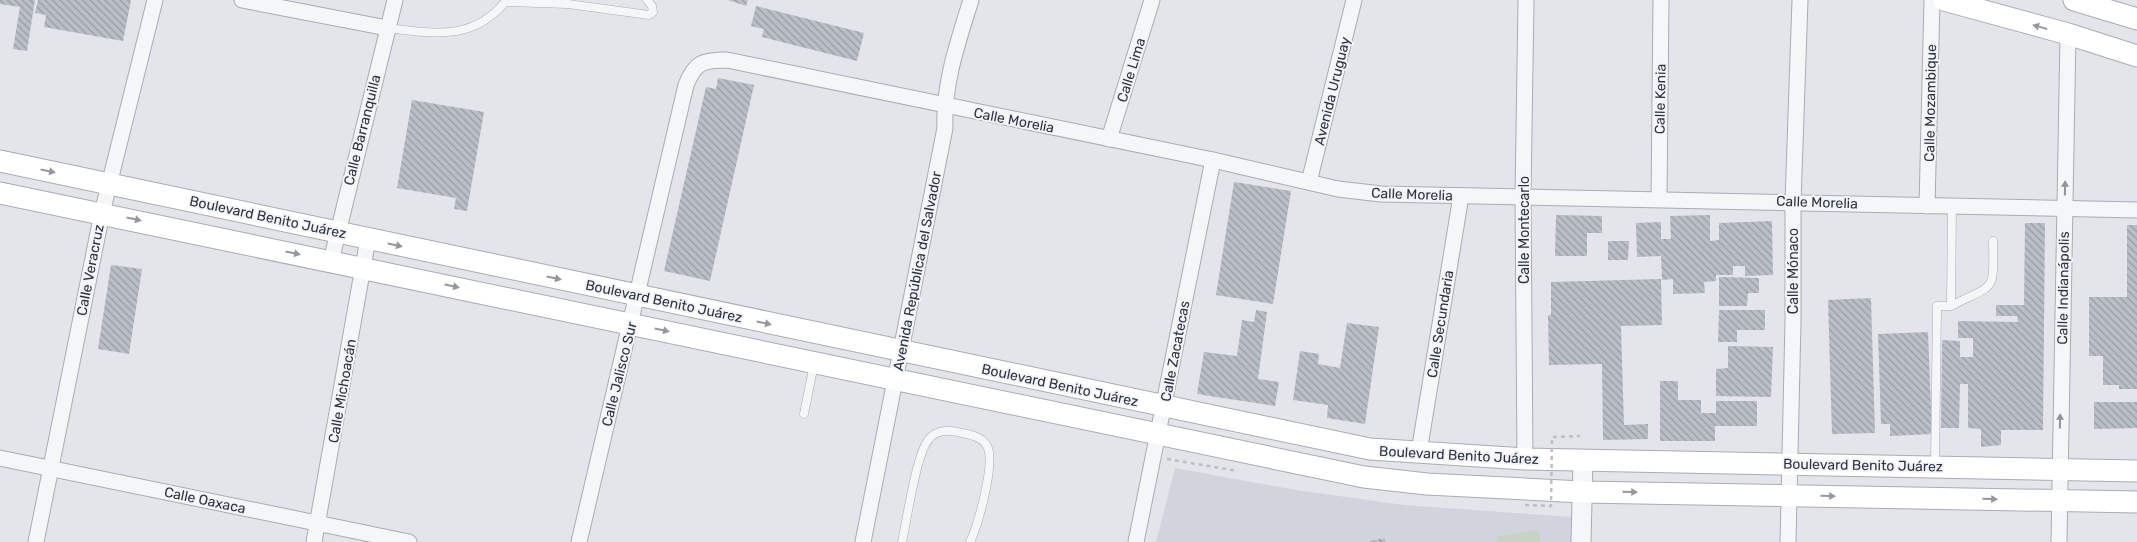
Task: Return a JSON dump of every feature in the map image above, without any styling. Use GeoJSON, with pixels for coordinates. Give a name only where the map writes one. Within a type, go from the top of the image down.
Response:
{"type":"FeatureCollection","features":[{"type":"Feature","properties":{"kind":"main road"},"geometry":{"type":"LineString","coordinates":[[1944,0],[2068,34],[2137,56]]}},
{"type":"Feature","properties":{"kind":"main road"},"geometry":{"type":"LineString","coordinates":[[2074,0],[2137,19]]}},
{"type":"Feature","properties":{"kind":"main road","name":"Boulevard Benito Juárez"},"geometry":{"type":"LineString","coordinates":[[0,161],[1370,449],[1526,460],[1790,463],[2137,471]]}},
{"type":"Feature","properties":{"kind":"main road","name":"Boulevard Benito Juárez"},"geometry":{"type":"LineString","coordinates":[[0,193],[331,260],[1364,477],[1427,484],[1582,492],[2137,502]]}},
{"type":"Feature","properties":{"kind":"street","name":"Calle Veracruz"},"geometry":{"type":"LineString","coordinates":[[36,542],[102,213],[155,0]]}},
{"type":"Feature","properties":{"kind":"street"},"geometry":{"type":"LineString","coordinates":[[242,0],[387,28]]}},
{"type":"Feature","properties":{"kind":"street","name":"Calle Barranquilla"},"geometry":{"type":"LineString","coordinates":[[331,260],[395,0]]}},
{"type":"Feature","properties":{"kind":"street","name":"Avenida República del Salvador"},"geometry":{"type":"LineString","coordinates":[[863,542],[945,128],[944,106],[954,56],[971,0]]}},
{"type":"Feature","properties":{"kind":"street","name":"Calle Lima"},"geometry":{"type":"LineString","coordinates":[[1109,139],[1152,0]]}},
{"type":"Feature","properties":{"kind":"street","name":"Avenida Uruguay"},"geometry":{"type":"LineString","coordinates":[[1309,182],[1354,0]]}},
{"type":"Feature","properties":{"kind":"street","name":"Calle Montecarlo"},"geometry":{"type":"LineString","coordinates":[[1526,0],[1523,197],[1526,460]]}},
{"type":"Feature","properties":{"kind":"street","name":"Calle Kenia"},"geometry":{"type":"LineString","coordinates":[[1659,199],[1661,0]]}},
{"type":"Feature","properties":{"kind":"street","name":"Calle Mónaco"},"geometry":{"type":"LineString","coordinates":[[1788,542],[1793,202],[1800,0]]}},
{"type":"Feature","properties":{"kind":"street","name":"Calle Mozambique"},"geometry":{"type":"LineString","coordinates":[[1927,206],[1932,0]]}},
{"type":"Feature","properties":{"kind":"street","name":"Calle Indianápolis"},"geometry":{"type":"LineString","coordinates":[[2059,542],[2068,34]]}},
{"type":"Feature","properties":{"kind":"street","name":"Calle Morelia"},"geometry":{"type":"LineString","coordinates":[[700,63],[727,60],[1213,160],[1338,189],[1381,194],[2137,210]]}},
{"type":"Feature","properties":{"kind":"street","name":"Calle Jalisco Sur"},"geometry":{"type":"LineString","coordinates":[[579,542],[686,85],[692,70],[700,63]]}},
{"type":"Feature","properties":{"kind":"street","name":"Calle Zacatecas"},"geometry":{"type":"LineString","coordinates":[[1136,542],[1213,160]]}},
{"type":"Feature","properties":{"kind":"street","name":"Calle Secundaria"},"geometry":{"type":"LineString","coordinates":[[1419,452],[1461,196]]}},
{"type":"Feature","properties":{"kind":"street","name":"Calle Michoacán"},"geometry":{"type":"LineString","coordinates":[[314,542],[368,239]]}},
{"type":"Feature","properties":{"kind":"street","name":"Calle Oaxaca"},"geometry":{"type":"LineString","coordinates":[[0,458],[409,542]]}},
{"type":"Feature","properties":{"kind":"street"},"geometry":{"type":"LineString","coordinates":[[1581,542],[1583,460]]}},
{"type":"Feature","properties":{"kind":"lane"},"geometry":{"type":"LineString","coordinates":[[387,28],[437,33],[460,31],[483,23],[495,14],[506,1],[568,4],[640,16],[649,15],[653,12],[652,6],[647,0]]}},
{"type":"Feature","properties":{"kind":"lane"},"geometry":{"type":"LineString","coordinates":[[1951,306],[1952,206]]}},
{"type":"Feature","properties":{"kind":"lane"},"geometry":{"type":"LineString","coordinates":[[1935,466],[1937,306],[1951,306],[1975,294],[1984,292],[1990,287],[1993,277],[1993,241]]}},
{"type":"Feature","properties":{"kind":"lane"},"geometry":{"type":"LineString","coordinates":[[804,414],[814,362]]}},
{"type":"Feature","properties":{"kind":"lane"},"geometry":{"type":"LineString","coordinates":[[902,542],[920,463],[928,440],[941,431],[954,431],[981,439],[988,446],[990,453],[987,482],[977,526],[970,542]]}},
{"type":"Feature","properties":{"kind":"path"},"geometry":{"type":"LineString","coordinates":[[1525,505],[1551,506],[1552,438],[1580,436]]}},
{"type":"Feature","properties":{"kind":"shaded area"},"geometry":{"type":"Polygon","coordinates":[[[1175,468],[1296,490],[1404,505],[1573,517],[1573,542],[1156,542],[1175,468]]]}},
{"type":"Feature","properties":{"kind":"green space"},"geometry":{"type":"Polygon","coordinates":[[[1538,530],[1540,542],[1497,542],[1496,537],[1538,530]]]}},
{"type":"Feature","properties":{"kind":"building"},"geometry":{"type":"Polygon","coordinates":[[[0,0],[35,0],[27,51],[13,49],[20,7],[0,4],[0,0]]]}},
{"type":"Feature","properties":{"kind":"building"},"geometry":{"type":"Polygon","coordinates":[[[38,0],[131,0],[123,41],[44,27],[46,15],[35,13],[38,0]]]}},
{"type":"Feature","properties":{"kind":"building"},"geometry":{"type":"Polygon","coordinates":[[[728,0],[748,0],[746,6],[728,0]]]}},
{"type":"Feature","properties":{"kind":"building"},"geometry":{"type":"Polygon","coordinates":[[[756,6],[864,33],[857,61],[762,37],[764,29],[751,26],[756,6]]]}},
{"type":"Feature","properties":{"kind":"building"},"geometry":{"type":"Polygon","coordinates":[[[718,78],[754,85],[710,281],[664,271],[706,87],[716,89],[718,78]]]}},
{"type":"Feature","properties":{"kind":"building"},"geometry":{"type":"Polygon","coordinates":[[[412,100],[484,112],[467,211],[454,209],[456,198],[397,188],[412,100]]]}},
{"type":"Feature","properties":{"kind":"building"},"geometry":{"type":"Polygon","coordinates":[[[1234,182],[1291,191],[1273,304],[1216,295],[1234,182]]]}},
{"type":"Feature","properties":{"kind":"building"},"geometry":{"type":"Polygon","coordinates":[[[1556,215],[1602,216],[1602,233],[1587,233],[1587,256],[1555,256],[1556,215]]]}},
{"type":"Feature","properties":{"kind":"building"},"geometry":{"type":"Polygon","coordinates":[[[1710,215],[1710,241],[1719,240],[1719,223],[1772,221],[1773,275],[1745,276],[1745,266],[1733,266],[1733,275],[1716,275],[1716,281],[1704,282],[1705,293],[1673,294],[1673,279],[1662,280],[1661,256],[1637,257],[1636,223],[1661,222],[1661,239],[1671,239],[1670,216],[1710,215]]]}},
{"type":"Feature","properties":{"kind":"building"},"geometry":{"type":"Polygon","coordinates":[[[2025,223],[2045,223],[2043,430],[2001,430],[2001,445],[1981,447],[1981,429],[1968,428],[1968,384],[1960,384],[1959,428],[1941,428],[1942,340],[1960,341],[1960,357],[1973,357],[1973,338],[1958,338],[1958,321],[2018,322],[2017,316],[1996,316],[1996,305],[2024,305],[2025,223]]]}},
{"type":"Feature","properties":{"kind":"building"},"geometry":{"type":"Polygon","coordinates":[[[2127,225],[2137,225],[2137,389],[2119,389],[2119,385],[2103,385],[2103,356],[2089,356],[2089,297],[2127,297],[2127,225]]]}},
{"type":"Feature","properties":{"kind":"building"},"geometry":{"type":"Polygon","coordinates":[[[1608,241],[1629,241],[1628,260],[1608,260],[1608,241]]]}},
{"type":"Feature","properties":{"kind":"building"},"geometry":{"type":"Polygon","coordinates":[[[111,265],[142,269],[129,354],[98,349],[111,265]]]}},
{"type":"Feature","properties":{"kind":"building"},"geometry":{"type":"Polygon","coordinates":[[[1719,277],[1759,278],[1759,293],[1748,293],[1747,306],[1719,306],[1719,277]]]}},
{"type":"Feature","properties":{"kind":"building"},"geometry":{"type":"Polygon","coordinates":[[[1661,279],[1662,325],[1621,326],[1624,425],[1648,424],[1648,439],[1603,440],[1602,364],[1549,365],[1548,315],[1551,315],[1551,282],[1661,279]]]}},
{"type":"Feature","properties":{"kind":"building"},"geometry":{"type":"Polygon","coordinates":[[[1871,298],[1875,433],[1832,434],[1828,300],[1871,298]]]}},
{"type":"Feature","properties":{"kind":"building"},"geometry":{"type":"Polygon","coordinates":[[[1256,310],[1267,312],[1258,379],[1279,382],[1275,406],[1197,394],[1204,352],[1237,356],[1242,320],[1254,322],[1256,310]]]}},
{"type":"Feature","properties":{"kind":"building"},"geometry":{"type":"Polygon","coordinates":[[[1719,310],[1765,310],[1765,330],[1737,330],[1737,342],[1718,342],[1719,310]]]}},
{"type":"Feature","properties":{"kind":"building"},"geometry":{"type":"Polygon","coordinates":[[[1347,323],[1379,327],[1365,424],[1327,418],[1328,405],[1293,400],[1300,351],[1319,354],[1318,364],[1340,368],[1347,323]]]}},
{"type":"Feature","properties":{"kind":"building"},"geometry":{"type":"Polygon","coordinates":[[[1928,332],[1932,434],[1890,436],[1890,424],[1881,424],[1878,334],[1928,332]]]}},
{"type":"Feature","properties":{"kind":"building"},"geometry":{"type":"Polygon","coordinates":[[[1728,346],[1773,347],[1771,397],[1716,396],[1716,369],[1728,368],[1728,346]]]}},
{"type":"Feature","properties":{"kind":"building"},"geometry":{"type":"Polygon","coordinates":[[[1660,381],[1678,381],[1678,400],[1701,400],[1701,413],[1716,413],[1716,401],[1757,401],[1757,426],[1715,426],[1715,441],[1660,441],[1660,381]]]}},
{"type":"Feature","properties":{"kind":"building"},"geometry":{"type":"Polygon","coordinates":[[[2094,402],[2137,402],[2137,428],[2094,429],[2094,402]]]}},
{"type":"Feature","properties":{"kind":"building"},"geometry":{"type":"Polygon","coordinates":[[[1385,538],[1385,542],[1370,542],[1370,541],[1385,538]]]}}]}
